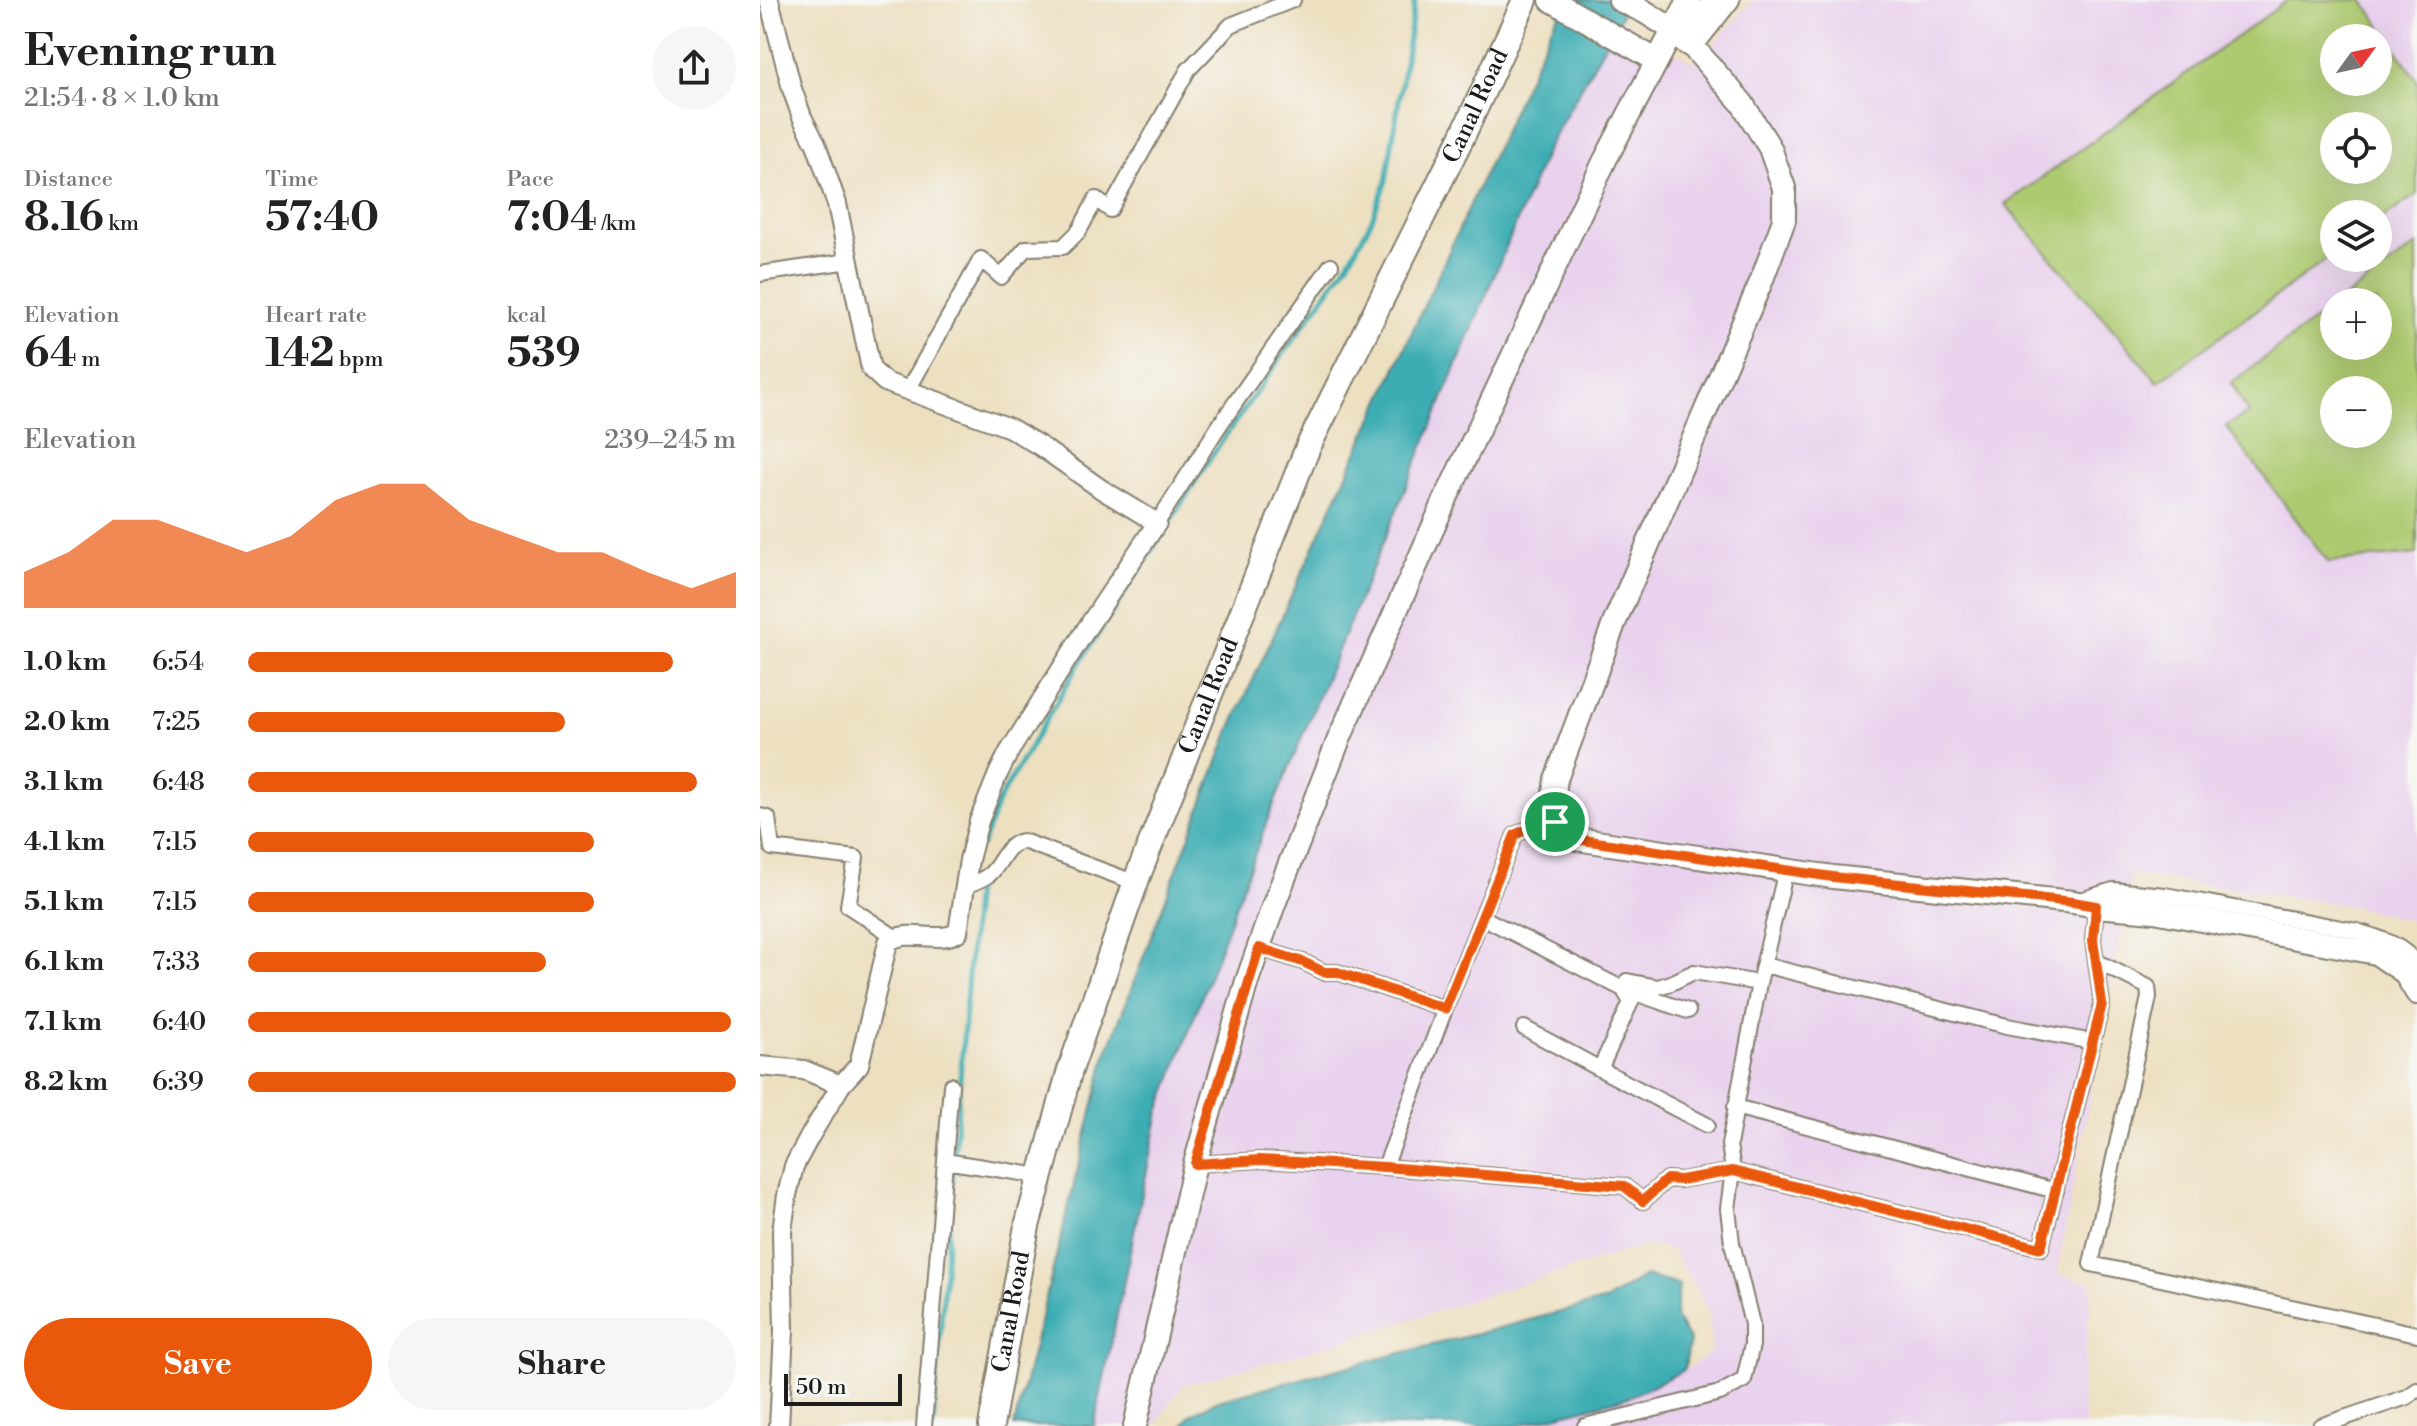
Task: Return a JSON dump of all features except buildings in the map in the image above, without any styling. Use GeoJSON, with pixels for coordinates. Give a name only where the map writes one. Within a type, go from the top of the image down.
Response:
{"type":"FeatureCollection","features":[{"type":"Feature","properties":{"kind":"main road","name":"Canal Road"},"geometry":{"type":"LineString","coordinates":[[991,1426],[1027,1226],[1040,1176],[1070,1070],[1136,883],[1308,447],[1462,137],[1525,0]]}},
{"type":"Feature","properties":{"kind":"main road"},"geometry":{"type":"LineString","coordinates":[[1620,0],[1645,12],[1682,39],[1742,103],[1770,148],[1784,188],[1784,220],[1761,282],[1615,621],[1556,779],[1553,800],[1555,822],[1576,839],[1786,870],[2154,911],[2376,953],[2404,972],[2417,993]]}},
{"type":"Feature","properties":{"kind":"main road"},"geometry":{"type":"LineString","coordinates":[[1135,1426],[1195,1164],[1259,948],[1339,739],[1535,304],[1656,60],[1682,39],[1689,0]]}},
{"type":"Feature","properties":{"kind":"main road"},"geometry":{"type":"LineString","coordinates":[[1555,2],[1656,60]]}},
{"type":"Feature","properties":{"kind":"street"},"geometry":{"type":"LineString","coordinates":[[769,0],[792,89],[837,204],[871,369],[878,378],[1010,428],[1157,523]]}},
{"type":"Feature","properties":{"kind":"street"},"geometry":{"type":"LineString","coordinates":[[908,390],[981,259],[1001,277],[1026,248],[1063,247],[1079,231],[1096,199],[1110,210],[1188,70],[1231,25],[1293,0]]}},
{"type":"Feature","properties":{"kind":"street"},"geometry":{"type":"LineString","coordinates":[[1682,39],[1713,0]]}},
{"type":"Feature","properties":{"kind":"street"},"geometry":{"type":"LineString","coordinates":[[1682,39],[1730,0]]}},
{"type":"Feature","properties":{"kind":"street"},"geometry":{"type":"LineString","coordinates":[[760,274],[849,261]]}},
{"type":"Feature","properties":{"kind":"street"},"geometry":{"type":"LineString","coordinates":[[760,816],[768,818],[772,848],[856,858],[848,906],[895,937],[951,936],[958,932],[979,821],[1009,752],[1219,426],[1331,265]]}},
{"type":"Feature","properties":{"kind":"street"},"geometry":{"type":"LineString","coordinates":[[1385,1167],[1515,835],[1555,822]]}},
{"type":"Feature","properties":{"kind":"street"},"geometry":{"type":"LineString","coordinates":[[965,886],[981,880],[995,868],[1017,841],[1136,883]]}},
{"type":"Feature","properties":{"kind":"street"},"geometry":{"type":"LineString","coordinates":[[1585,1426],[1720,1393],[1744,1380],[1752,1345],[1752,1324],[1732,1243],[1728,1209],[1733,1171],[1729,1145],[1759,983],[1786,870]]}},
{"type":"Feature","properties":{"kind":"street"},"geometry":{"type":"LineString","coordinates":[[2073,902],[2113,890],[2196,901],[2357,931],[2400,947],[2417,965]]}},
{"type":"Feature","properties":{"kind":"street"},"geometry":{"type":"LineString","coordinates":[[1195,1164],[1260,1160],[1624,1186],[1643,1201],[1667,1179],[1680,1180],[1733,1171],[2041,1248],[2102,1004],[2093,940],[2096,906]]}},
{"type":"Feature","properties":{"kind":"street"},"geometry":{"type":"LineString","coordinates":[[1482,917],[1623,989],[1688,1011]]}},
{"type":"Feature","properties":{"kind":"street"},"geometry":{"type":"LineString","coordinates":[[779,1426],[784,1331],[782,1231],[787,1195],[794,1166],[841,1085],[859,1065],[888,942],[895,937]]}},
{"type":"Feature","properties":{"kind":"street"},"geometry":{"type":"LineString","coordinates":[[1259,948],[1324,972],[1337,972],[1445,1009]]}},
{"type":"Feature","properties":{"kind":"street"},"geometry":{"type":"LineString","coordinates":[[2098,962],[2148,987],[2149,997],[2091,1264],[2417,1334]]}},
{"type":"Feature","properties":{"kind":"street"},"geometry":{"type":"LineString","coordinates":[[1764,965],[2007,1026],[2093,1042]]}},
{"type":"Feature","properties":{"kind":"street"},"geometry":{"type":"LineString","coordinates":[[1623,989],[1627,981],[1658,987],[1694,972],[1759,983]]}},
{"type":"Feature","properties":{"kind":"street"},"geometry":{"type":"LineString","coordinates":[[1600,1069],[1631,1002],[1623,989]]}},
{"type":"Feature","properties":{"kind":"street"},"geometry":{"type":"LineString","coordinates":[[1524,1028],[1707,1125]]}},
{"type":"Feature","properties":{"kind":"street"},"geometry":{"type":"LineString","coordinates":[[760,1066],[804,1070],[841,1085]]}},
{"type":"Feature","properties":{"kind":"street"},"geometry":{"type":"LineString","coordinates":[[924,1426],[951,1085]]}},
{"type":"Feature","properties":{"kind":"street"},"geometry":{"type":"LineString","coordinates":[[1735,1107],[2056,1191]]}},
{"type":"Feature","properties":{"kind":"street"},"geometry":{"type":"LineString","coordinates":[[945,1161],[1040,1176]]}},
{"type":"Feature","properties":{"kind":"street"},"geometry":{"type":"LineString","coordinates":[[2320,1426],[2407,1397],[2417,1390]]}},
{"type":"Feature","properties":{"kind":"shaded area"},"geometry":{"type":"Polygon","coordinates":[[[1753,0],[2417,0],[2417,923],[2358,907],[2131,874],[2057,1274],[2092,1283],[2082,1391],[2085,1426],[1516,1426],[1629,1397],[1684,1370],[1712,1352],[1709,1311],[1673,1250],[1645,1245],[1317,1349],[1183,1385],[1154,1426],[1094,1426],[1159,1112],[1267,821],[1547,149],[1619,19],[1696,64],[1753,0]]]}},
{"type":"Feature","properties":{"kind":"green space"},"geometry":{"type":"Polygon","coordinates":[[[2288,0],[2363,0],[2379,24],[2320,24],[2320,96],[2392,96],[2392,43],[2417,80],[2417,194],[2392,212],[2392,200],[2320,200],[2320,264],[2158,382],[2005,204],[2288,0]]]}},
{"type":"Feature","properties":{"kind":"green space"},"geometry":{"type":"Polygon","coordinates":[[[2417,245],[2417,554],[2328,562],[2226,426],[2249,413],[2231,383],[2320,316],[2320,360],[2392,360],[2392,288],[2358,288],[2380,272],[2392,272],[2392,263],[2417,245]]]}},
{"type":"Feature","properties":{"kind":"water"},"geometry":{"type":"Polygon","coordinates":[[[1567,0],[1630,0],[1547,149],[1267,821],[1159,1112],[1094,1426],[1014,1426],[1106,1055],[1230,730],[1551,28],[1567,0]]]}},
{"type":"Feature","properties":{"kind":"water"},"geometry":{"type":"Polygon","coordinates":[[[1645,1276],[1679,1285],[1675,1317],[1690,1341],[1684,1370],[1629,1397],[1516,1426],[1183,1426],[1190,1415],[1218,1400],[1607,1300],[1645,1276]]]}},
{"type":"Feature","properties":{"kind":"waterway"},"geometry":{"type":"LineString","coordinates":[[982,845],[999,800],[1077,667],[1221,442],[1350,260],[1372,219],[1386,181],[1415,0]]}},
{"type":"Feature","properties":{"kind":"waterway"},"geometry":{"type":"LineString","coordinates":[[933,1426],[975,886]]}},
{"type":"Feature","properties":{"kind":"route"},"geometry":{"type":"LineString","coordinates":[[1555,822],[1576,839],[1833,877],[2096,906],[2093,940],[2102,1004],[2041,1248],[1733,1171],[1680,1180],[1667,1179],[1643,1201],[1624,1186],[1260,1160],[1195,1164],[1259,948],[1324,972],[1337,972],[1445,1009],[1515,835],[1555,822]]}}]}
